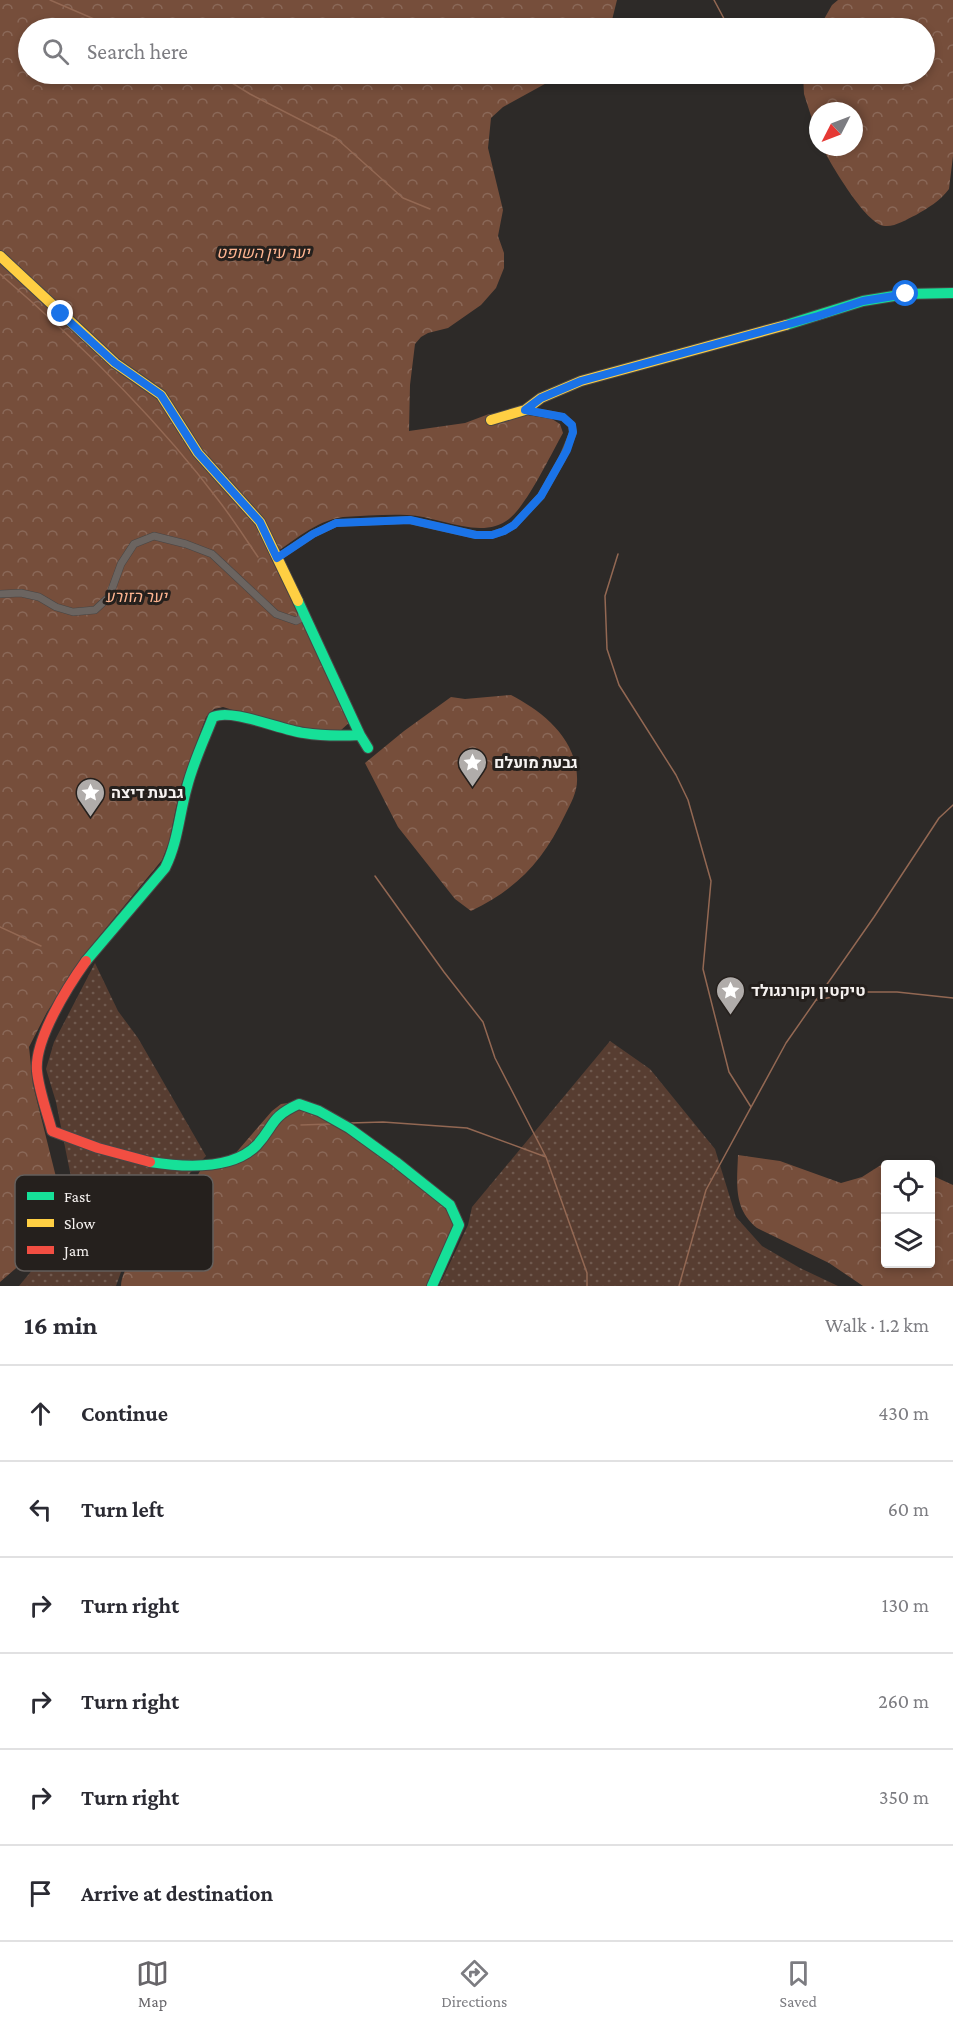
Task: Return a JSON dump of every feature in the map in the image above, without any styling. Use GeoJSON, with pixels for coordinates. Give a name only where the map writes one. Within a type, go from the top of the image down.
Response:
{"type":"FeatureCollection","features":[{"type":"Feature","properties":{"kind":"street"},"geometry":{"type":"LineString","coordinates":[[0,256],[115,363],[161,395],[198,453],[260,522],[368,748]]}},
{"type":"Feature","properties":{"kind":"street"},"geometry":{"type":"LineString","coordinates":[[491,420],[525,410],[541,398],[581,381],[807,319],[863,301],[906,294],[953,293]]}},
{"type":"Feature","properties":{"kind":"street"},"geometry":{"type":"LineString","coordinates":[[277,558],[313,534],[336,523],[410,520],[476,535],[492,535],[504,531],[514,525],[541,496],[567,450],[573,432],[572,425],[563,417],[525,410]]}},
{"type":"Feature","properties":{"kind":"street"},"geometry":{"type":"LineString","coordinates":[[0,594],[21,593],[39,597],[56,607],[73,612],[95,610],[109,597],[122,564],[134,544],[154,536],[186,544],[212,554],[276,614],[296,621],[300,619],[303,612]]}},
{"type":"Feature","properties":{"kind":"street"},"geometry":{"type":"LineString","coordinates":[[360,735],[308,734],[278,729],[224,713],[213,717],[186,789],[174,850],[165,868],[74,978],[46,1031],[39,1051],[38,1071],[52,1131],[103,1150],[164,1164],[197,1167],[220,1164],[253,1149],[279,1114],[300,1104],[319,1110],[349,1128],[450,1205],[459,1225],[432,1286]]}},
{"type":"Feature","properties":{"kind":"shaded area"},"geometry":{"type":"Polygon","coordinates":[[[95,963],[118,1011],[138,1038],[206,1156],[189,1175],[71,1175],[56,1102],[46,1069],[54,1042],[95,963]]]}},
{"type":"Feature","properties":{"kind":"shaded area"},"geometry":{"type":"Polygon","coordinates":[[[610,1041],[650,1069],[715,1149],[736,1217],[762,1246],[838,1286],[439,1286],[468,1225],[472,1207],[610,1041]]]}},
{"type":"Feature","properties":{"kind":"shaded area"},"geometry":{"type":"Polygon","coordinates":[[[31,1271],[121,1271],[116,1286],[19,1286],[31,1271]]]}},
{"type":"Feature","properties":{"kind":"green space"},"geometry":{"type":"Polygon","coordinates":[[[0,0],[617,0],[612,18],[18,18],[18,84],[545,84],[503,107],[491,118],[488,148],[503,210],[498,236],[504,253],[504,268],[496,288],[481,305],[448,328],[428,333],[415,344],[410,385],[409,431],[465,423],[489,414],[515,413],[552,419],[560,424],[563,433],[523,503],[509,519],[498,525],[473,528],[407,515],[343,517],[313,527],[270,556],[350,722],[340,731],[303,728],[272,722],[223,707],[214,709],[206,717],[180,788],[169,842],[162,860],[87,951],[47,1012],[29,1047],[33,1085],[56,1175],[15,1175],[15,1269],[0,1282],[0,0]]]}},
{"type":"Feature","properties":{"kind":"green space"},"geometry":{"type":"Polygon","coordinates":[[[838,0],[953,0],[953,156],[949,189],[929,207],[893,225],[885,226],[868,216],[827,156],[863,156],[863,102],[809,102],[809,110],[804,84],[935,84],[935,18],[825,18],[832,5],[838,0]]]}},
{"type":"Feature","properties":{"kind":"green space"},"geometry":{"type":"Polygon","coordinates":[[[511,695],[534,709],[564,738],[575,763],[576,787],[572,801],[557,831],[538,860],[502,893],[471,911],[455,899],[398,827],[365,763],[451,697],[465,699],[511,695]]]}},
{"type":"Feature","properties":{"kind":"green space"},"geometry":{"type":"Polygon","coordinates":[[[302,1101],[315,1106],[439,1200],[452,1218],[455,1233],[426,1286],[121,1286],[125,1271],[213,1271],[213,1175],[198,1175],[205,1163],[234,1155],[272,1111],[281,1104],[302,1101]]]}},
{"type":"Feature","properties":{"kind":"green space"},"geometry":{"type":"Polygon","coordinates":[[[738,1155],[780,1161],[841,1183],[862,1177],[881,1165],[881,1268],[935,1268],[935,1177],[953,1185],[953,1286],[863,1286],[829,1263],[757,1228],[744,1213],[737,1185],[738,1155]]]}},
{"type":"Feature","properties":{"kind":"waterway"},"geometry":{"type":"LineString","coordinates":[[50,0],[92,18]]}},
{"type":"Feature","properties":{"kind":"waterway"},"geometry":{"type":"LineString","coordinates":[[714,0],[724,18]]}},
{"type":"Feature","properties":{"kind":"waterway"},"geometry":{"type":"LineString","coordinates":[[234,84],[336,138],[403,198],[430,209]]}},
{"type":"Feature","properties":{"kind":"waterway"},"geometry":{"type":"LineString","coordinates":[[0,274],[59,326],[143,410],[195,470],[258,557]]}},
{"type":"Feature","properties":{"kind":"waterway"},"geometry":{"type":"LineString","coordinates":[[618,554],[605,596],[607,649],[619,685],[676,775],[688,800],[711,881],[703,969],[729,1072],[751,1107]]}},
{"type":"Feature","properties":{"kind":"waterway"},"geometry":{"type":"LineString","coordinates":[[679,1286],[706,1190],[786,1043],[874,917],[939,818],[953,805]]}},
{"type":"Feature","properties":{"kind":"waterway"},"geometry":{"type":"LineString","coordinates":[[375,876],[483,1022],[495,1058],[546,1157],[587,1273],[587,1286]]}},
{"type":"Feature","properties":{"kind":"waterway"},"geometry":{"type":"LineString","coordinates":[[0,927],[41,946]]}},
{"type":"Feature","properties":{"kind":"waterway"},"geometry":{"type":"LineString","coordinates":[[817,1000],[858,992],[897,992],[953,998]]}},
{"type":"Feature","properties":{"kind":"waterway"},"geometry":{"type":"LineString","coordinates":[[350,1123],[383,1122],[467,1128],[546,1157]]}},
{"type":"Feature","properties":{"kind":"waterway"},"geometry":{"type":"LineString","coordinates":[[301,1125],[330,1124]]}},
{"type":"Feature","properties":{"kind":"traffic: fast"},"geometry":{"type":"LineString","coordinates":[[786,325],[863,301],[906,294],[953,293]]}},
{"type":"Feature","properties":{"kind":"traffic: fast"},"geometry":{"type":"LineString","coordinates":[[298,601],[368,748]]}},
{"type":"Feature","properties":{"kind":"traffic: fast"},"geometry":{"type":"LineString","coordinates":[[86,961],[165,868],[176,838],[189,778],[213,717],[221,715],[244,717],[311,734],[360,735]]}},
{"type":"Feature","properties":{"kind":"traffic: fast"},"geometry":{"type":"LineString","coordinates":[[150,1162],[191,1166],[221,1163],[247,1153],[257,1145],[278,1117],[299,1104],[319,1111],[349,1128],[450,1205],[459,1225],[432,1286]]}},
{"type":"Feature","properties":{"kind":"traffic: slow"},"geometry":{"type":"LineString","coordinates":[[0,256],[115,363],[161,395],[198,453],[260,522],[298,601]]}},
{"type":"Feature","properties":{"kind":"traffic: slow"},"geometry":{"type":"LineString","coordinates":[[491,420],[525,410],[541,398],[581,381],[786,325]]}},
{"type":"Feature","properties":{"kind":"traffic: jam"},"geometry":{"type":"LineString","coordinates":[[86,961],[70,984],[46,1029],[38,1058],[39,1086],[52,1131],[98,1148],[150,1162]]}},
{"type":"Feature","properties":{"kind":"place","name":"גבעת מועלם"},"geometry":{"type":"Point","coordinates":[473,788]}},
{"type":"Feature","properties":{"kind":"place","name":"גבעת דיצה"},"geometry":{"type":"Point","coordinates":[90,818]}},
{"type":"Feature","properties":{"kind":"place","name":"טיקטין וקורנגולד"},"geometry":{"type":"Point","coordinates":[730,1016]}},
{"type":"Feature","properties":{"kind":"route"},"geometry":{"type":"LineString","coordinates":[[61,314],[115,363],[161,395],[198,453],[260,522],[277,558],[313,534],[336,523],[410,520],[476,535],[492,535],[504,531],[524,515],[548,486],[567,450],[573,432],[572,425],[563,417],[525,410],[541,398],[581,381],[695,351],[863,301],[906,294]]}},
{"type":"Feature","properties":{"kind":"park label","name":"יער עין השופט"},"geometry":{"type":"Point","coordinates":[263,252]}},
{"type":"Feature","properties":{"kind":"park label","name":"יער הזורע"},"geometry":{"type":"Point","coordinates":[136,596]}}]}
